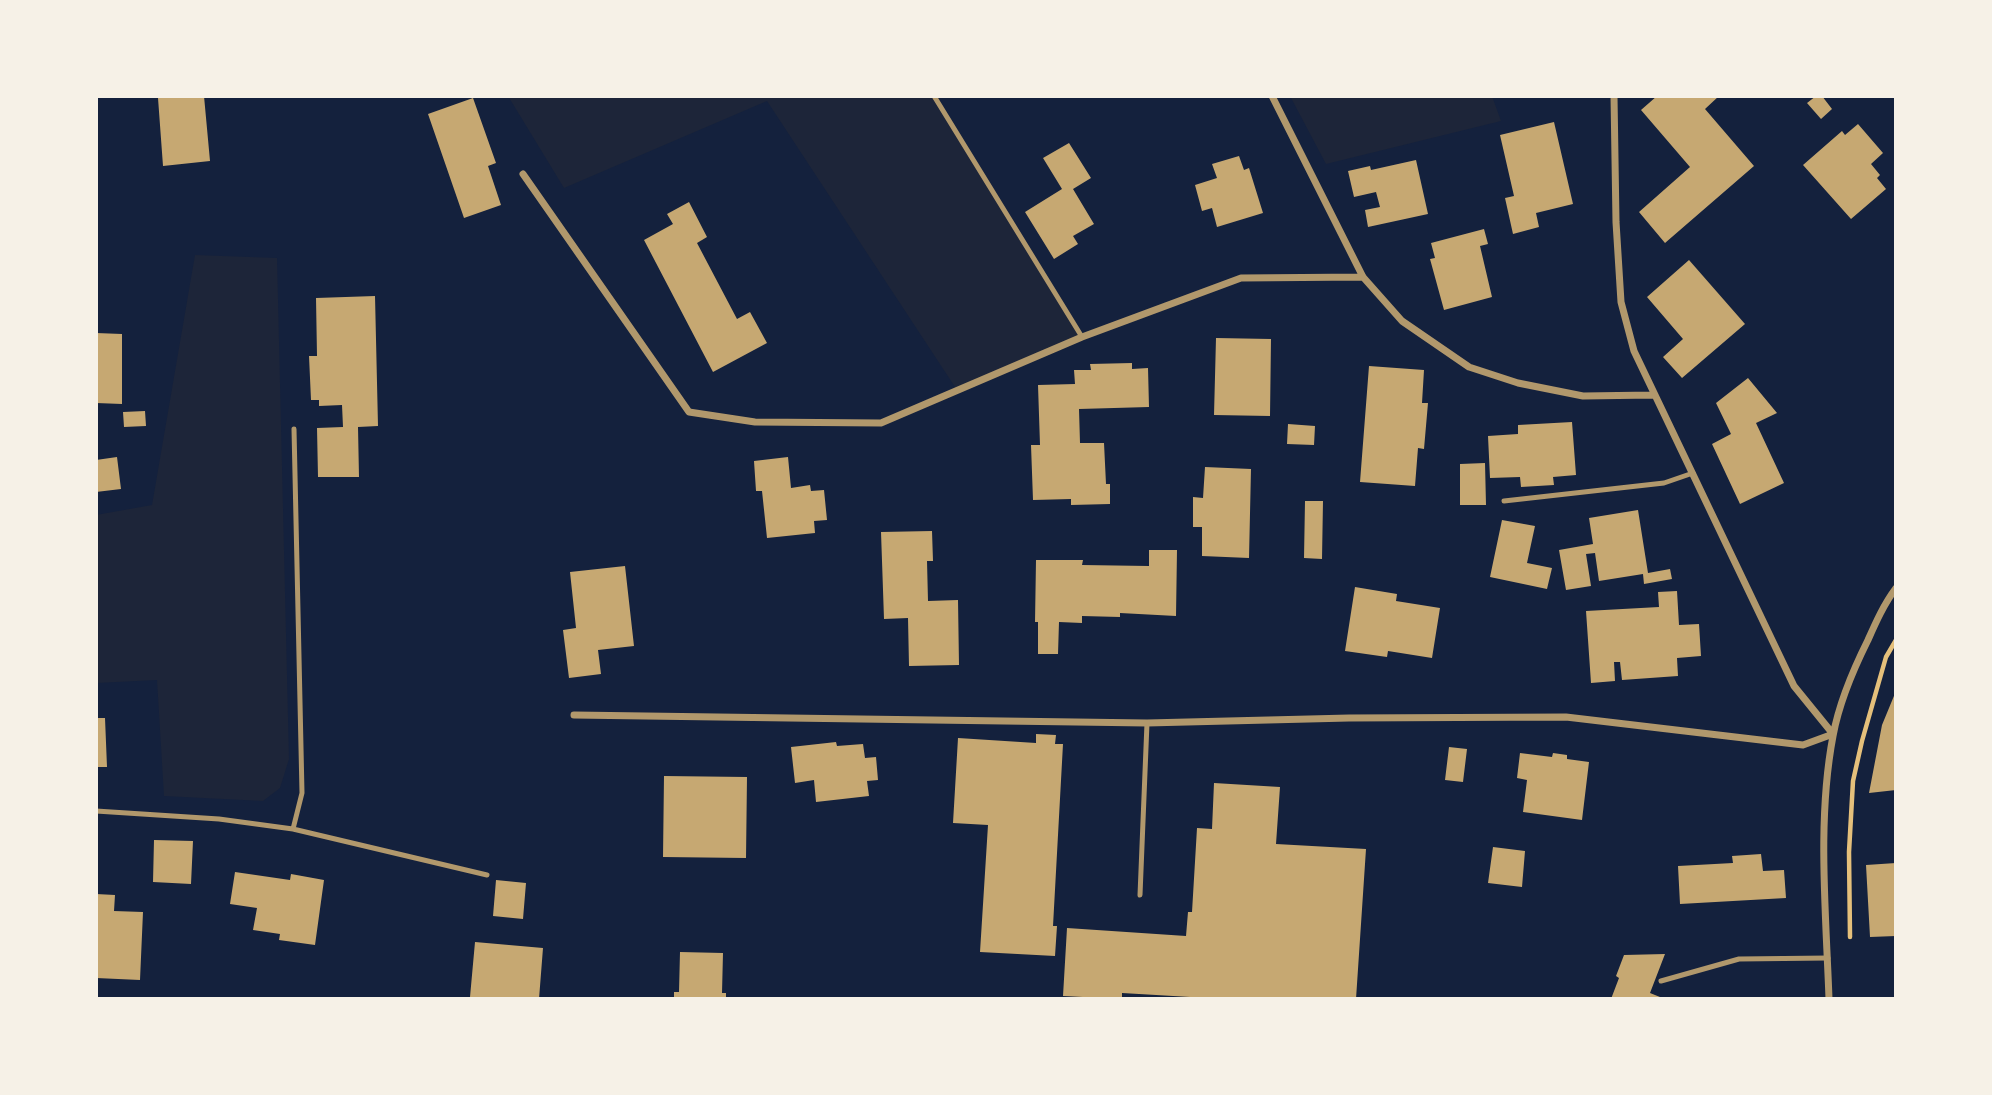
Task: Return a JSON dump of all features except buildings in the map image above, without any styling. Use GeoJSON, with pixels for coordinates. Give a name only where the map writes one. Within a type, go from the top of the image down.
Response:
{"type":"FeatureCollection","features":[{"type":"Feature","properties":{"kind":"street"},"geometry":{"type":"LineString","coordinates":[[1272,96],[1363,277],[1402,321],[1469,367],[1518,383],[1583,396],[1653,395]]}},
{"type":"Feature","properties":{"kind":"street"},"geometry":{"type":"LineString","coordinates":[[1614,96],[1616,222],[1621,302],[1633,351],[1794,687],[1833,734]]}},
{"type":"Feature","properties":{"kind":"street"},"geometry":{"type":"LineString","coordinates":[[523,174],[690,412],[755,422],[881,423],[1082,337],[1241,278],[1363,277]]}},
{"type":"Feature","properties":{"kind":"street"},"geometry":{"type":"LineString","coordinates":[[1829,999],[1825,853],[1833,734],[1854,669],[1886,601],[1896,588]]}},
{"type":"Feature","properties":{"kind":"street"},"geometry":{"type":"LineString","coordinates":[[573,715],[1147,723],[1349,718],[1566,717],[1803,745],[1833,734]]}},
{"type":"Feature","properties":{"kind":"lane"},"geometry":{"type":"LineString","coordinates":[[934,96],[1082,337]]}},
{"type":"Feature","properties":{"kind":"lane"},"geometry":{"type":"LineString","coordinates":[[293,830],[302,793],[294,429]]}},
{"type":"Feature","properties":{"kind":"lane"},"geometry":{"type":"LineString","coordinates":[[1504,501],[1664,484],[1693,473]]}},
{"type":"Feature","properties":{"kind":"lane"},"geometry":{"type":"LineString","coordinates":[[1140,895],[1147,723]]}},
{"type":"Feature","properties":{"kind":"lane"},"geometry":{"type":"LineString","coordinates":[[96,811],[219,819],[293,830],[487,875]]}},
{"type":"Feature","properties":{"kind":"lane"},"geometry":{"type":"LineString","coordinates":[[1661,981],[1739,959],[1828,958]]}},
{"type":"Feature","properties":{"kind":"path"},"geometry":{"type":"LineString","coordinates":[[1850,944],[1849,852],[1853,781],[1886,657],[1896,640]]}},
{"type":"Feature","properties":{"kind":"shaded area"},"geometry":{"type":"Polygon","coordinates":[[[508,96],[934,96],[1082,337],[957,390],[767,101],[564,188],[508,96]]]}},
{"type":"Feature","properties":{"kind":"shaded area"},"geometry":{"type":"Polygon","coordinates":[[[1290,96],[1492,96],[1501,121],[1326,164],[1290,96]]]}},
{"type":"Feature","properties":{"kind":"shaded area"},"geometry":{"type":"Polygon","coordinates":[[[195,255],[277,258],[289,759],[280,788],[263,801],[164,796],[157,680],[96,683],[96,515],[152,505],[195,255]]]}}]}
